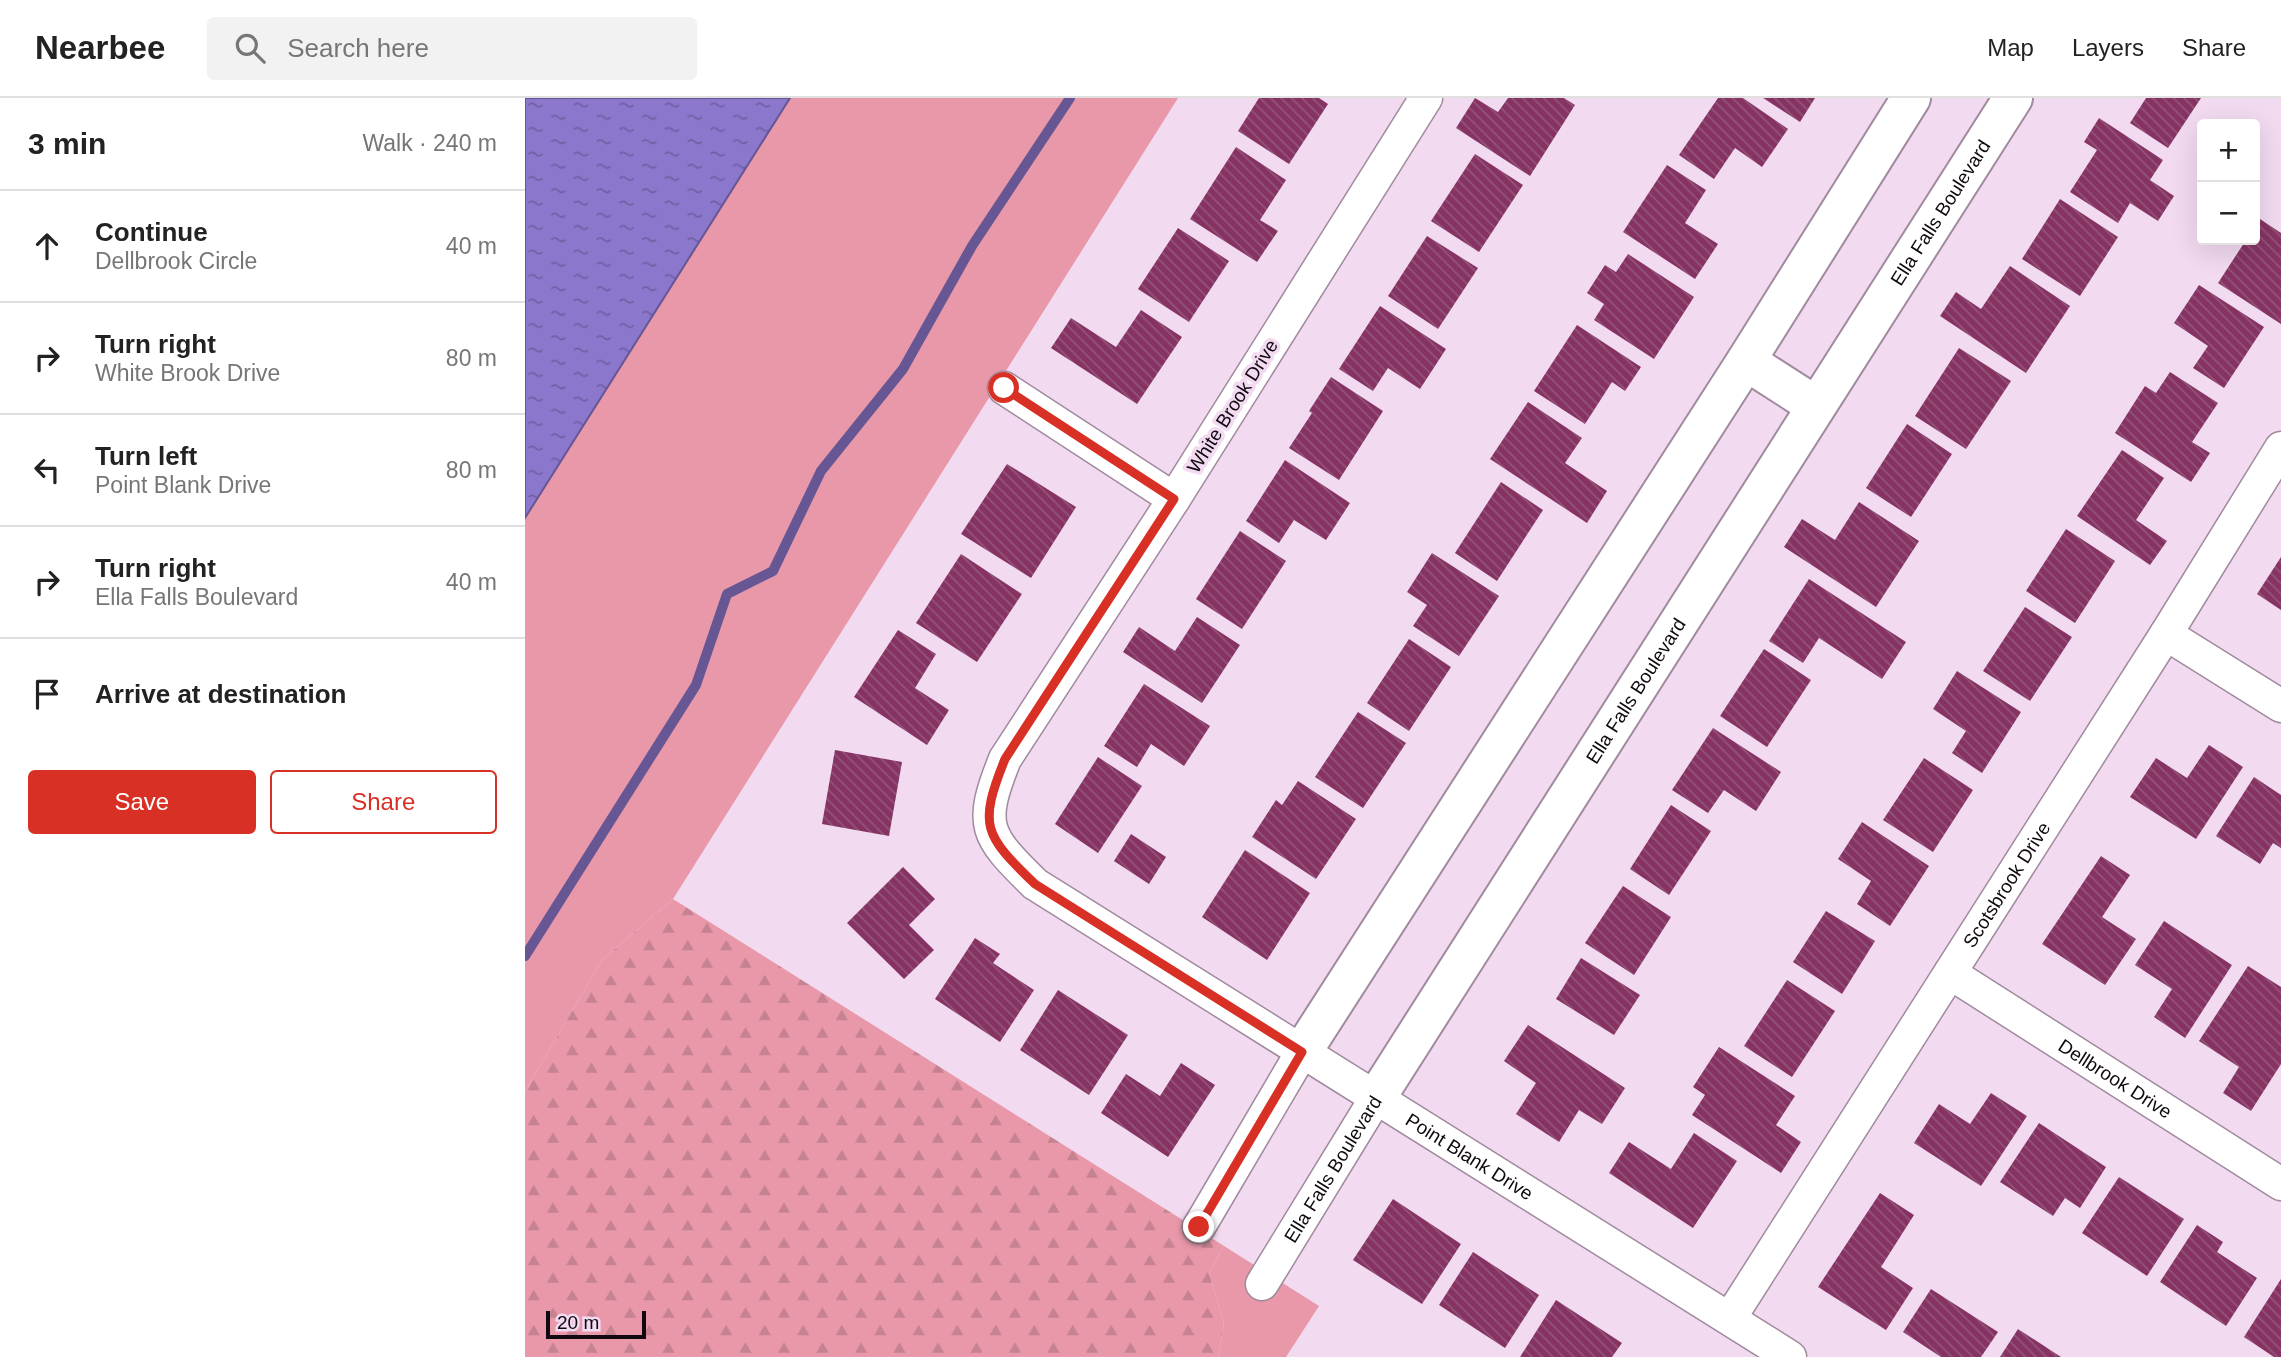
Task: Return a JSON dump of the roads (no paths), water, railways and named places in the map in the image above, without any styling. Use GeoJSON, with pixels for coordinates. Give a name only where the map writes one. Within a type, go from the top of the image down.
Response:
{"type":"FeatureCollection","features":[{"type":"Feature","properties":{"kind":"street","name":"White Brook Drive"},"geometry":{"type":"LineString","coordinates":[[988,826],[991,793],[1005,759],[1174,499],[1426,98]]}},
{"type":"Feature","properties":{"kind":"street"},"geometry":{"type":"LineString","coordinates":[[1199,1227],[1302,1052],[1746,361],[1911,98]]}},
{"type":"Feature","properties":{"kind":"street","name":"Ella Falls Boulevard"},"geometry":{"type":"LineString","coordinates":[[1262,1284],[1376,1098],[2013,98]]}},
{"type":"Feature","properties":{"kind":"street"},"geometry":{"type":"LineString","coordinates":[[1746,361],[1817,406]]}},
{"type":"Feature","properties":{"kind":"street"},"geometry":{"type":"LineString","coordinates":[[1004,388],[1174,499]]}},
{"type":"Feature","properties":{"kind":"street","name":"Scotsbrook Drive"},"geometry":{"type":"LineString","coordinates":[[1730,1318],[2166,634],[2281,448]]}},
{"type":"Feature","properties":{"kind":"street"},"geometry":{"type":"LineString","coordinates":[[2166,634],[2281,706]]}},
{"type":"Feature","properties":{"kind":"street","name":"Point Blank Drive"},"geometry":{"type":"LineString","coordinates":[[988,826],[1004,855],[1035,884],[1790,1357]]}},
{"type":"Feature","properties":{"kind":"street","name":"Dellbrook Drive"},"geometry":{"type":"LineString","coordinates":[[1950,973],[2281,1184]]}},
{"type":"Feature","properties":{"kind":"water"},"geometry":{"type":"Polygon","coordinates":[[[525,98],[790,98],[525,518],[525,98]]]}},
{"type":"Feature","properties":{"kind":"waterway"},"geometry":{"type":"LineString","coordinates":[[525,956],[696,685],[727,594],[773,571],[821,471],[903,369],[972,246],[1070,98]]}}]}
